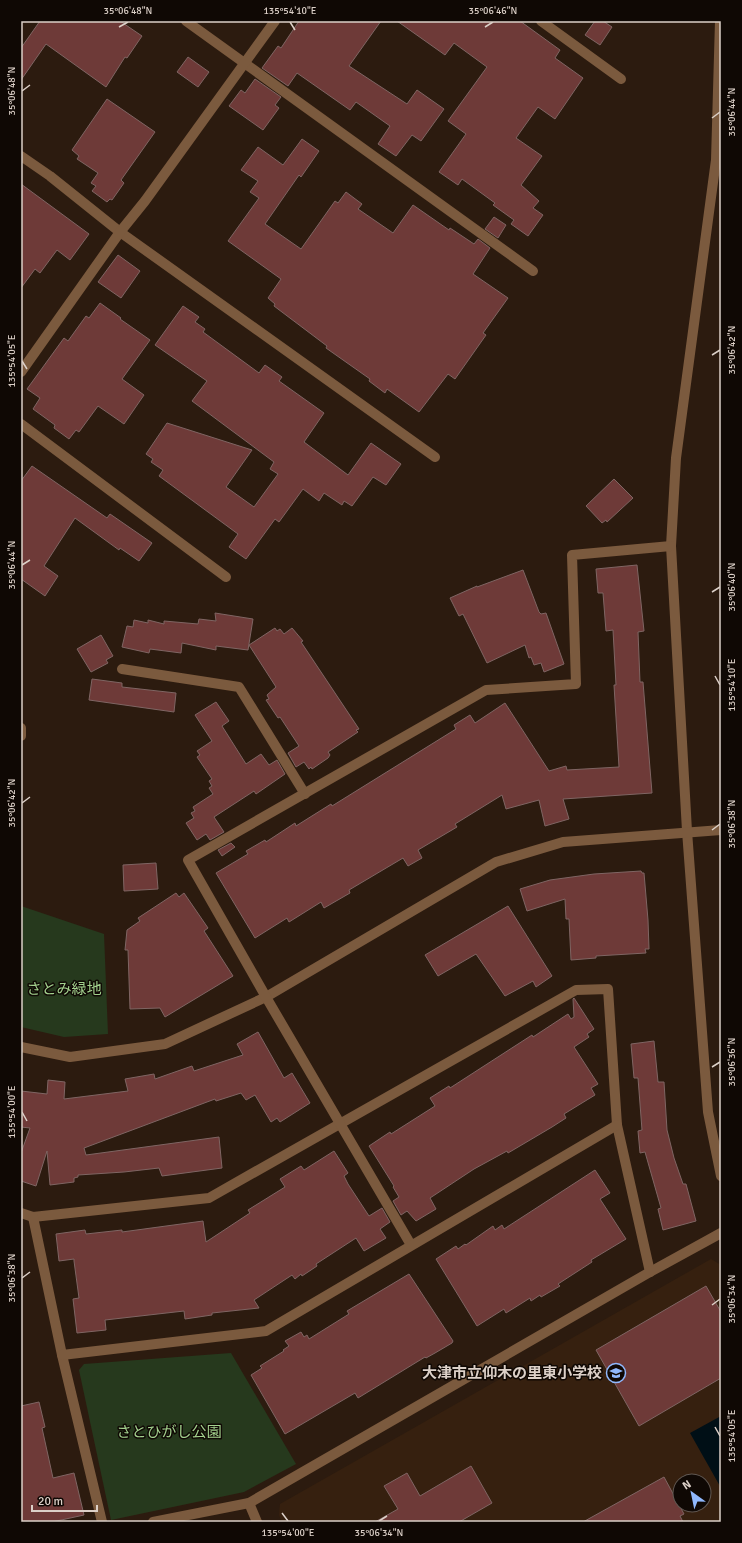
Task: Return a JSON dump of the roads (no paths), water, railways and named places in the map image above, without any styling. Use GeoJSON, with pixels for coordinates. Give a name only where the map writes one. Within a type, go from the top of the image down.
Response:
{"type":"FeatureCollection","features":[{"type":"Feature","properties":{"kind":"street"},"geometry":{"type":"LineString","coordinates":[[186,21],[533,271]]}},
{"type":"Feature","properties":{"kind":"street"},"geometry":{"type":"LineString","coordinates":[[21,372],[120,232],[145,201],[275,21]]}},
{"type":"Feature","properties":{"kind":"street"},"geometry":{"type":"LineString","coordinates":[[541,21],[620,79]]}},
{"type":"Feature","properties":{"kind":"street"},"geometry":{"type":"LineString","coordinates":[[720,21],[716,160],[676,458],[671,546],[687,831],[708,1112],[721,1176]]}},
{"type":"Feature","properties":{"kind":"street"},"geometry":{"type":"LineString","coordinates":[[21,156],[50,176],[120,232],[435,457]]}},
{"type":"Feature","properties":{"kind":"street"},"geometry":{"type":"LineString","coordinates":[[21,424],[226,577]]}},
{"type":"Feature","properties":{"kind":"street"},"geometry":{"type":"LineString","coordinates":[[411,1245],[188,860],[486,690],[576,684],[572,555],[671,546]]}},
{"type":"Feature","properties":{"kind":"street"},"geometry":{"type":"LineString","coordinates":[[122,669],[239,687],[305,794]]}},
{"type":"Feature","properties":{"kind":"street"},"geometry":{"type":"LineString","coordinates":[[21,728],[21,736]]}},
{"type":"Feature","properties":{"kind":"street"},"geometry":{"type":"LineString","coordinates":[[21,1046],[70,1057],[165,1044],[266,997],[496,862],[564,842],[687,831],[721,830]]}},
{"type":"Feature","properties":{"kind":"street"},"geometry":{"type":"LineString","coordinates":[[21,1213],[33,1217],[209,1198],[576,990],[608,989],[617,1126],[650,1272]]}},
{"type":"Feature","properties":{"kind":"street"},"geometry":{"type":"LineString","coordinates":[[62,1355],[266,1331],[617,1126]]}},
{"type":"Feature","properties":{"kind":"street"},"geometry":{"type":"LineString","coordinates":[[33,1217],[62,1355],[102,1522]]}},
{"type":"Feature","properties":{"kind":"street"},"geometry":{"type":"LineString","coordinates":[[153,1522],[249,1503],[650,1272],[721,1234]]}},
{"type":"Feature","properties":{"kind":"street"},"geometry":{"type":"LineString","coordinates":[[249,1503],[256,1522]]}},
{"type":"Feature","properties":{"kind":"place","name":"大津市立仰木の里東小学校"},"geometry":{"type":"Point","coordinates":[616,1373]}},
{"type":"Feature","properties":{"kind":"park label","name":"さとみ緑地"},"geometry":{"type":"Point","coordinates":[64,989]}},
{"type":"Feature","properties":{"kind":"park label","name":"さとひがし公園"},"geometry":{"type":"Point","coordinates":[169,1432]}}]}
